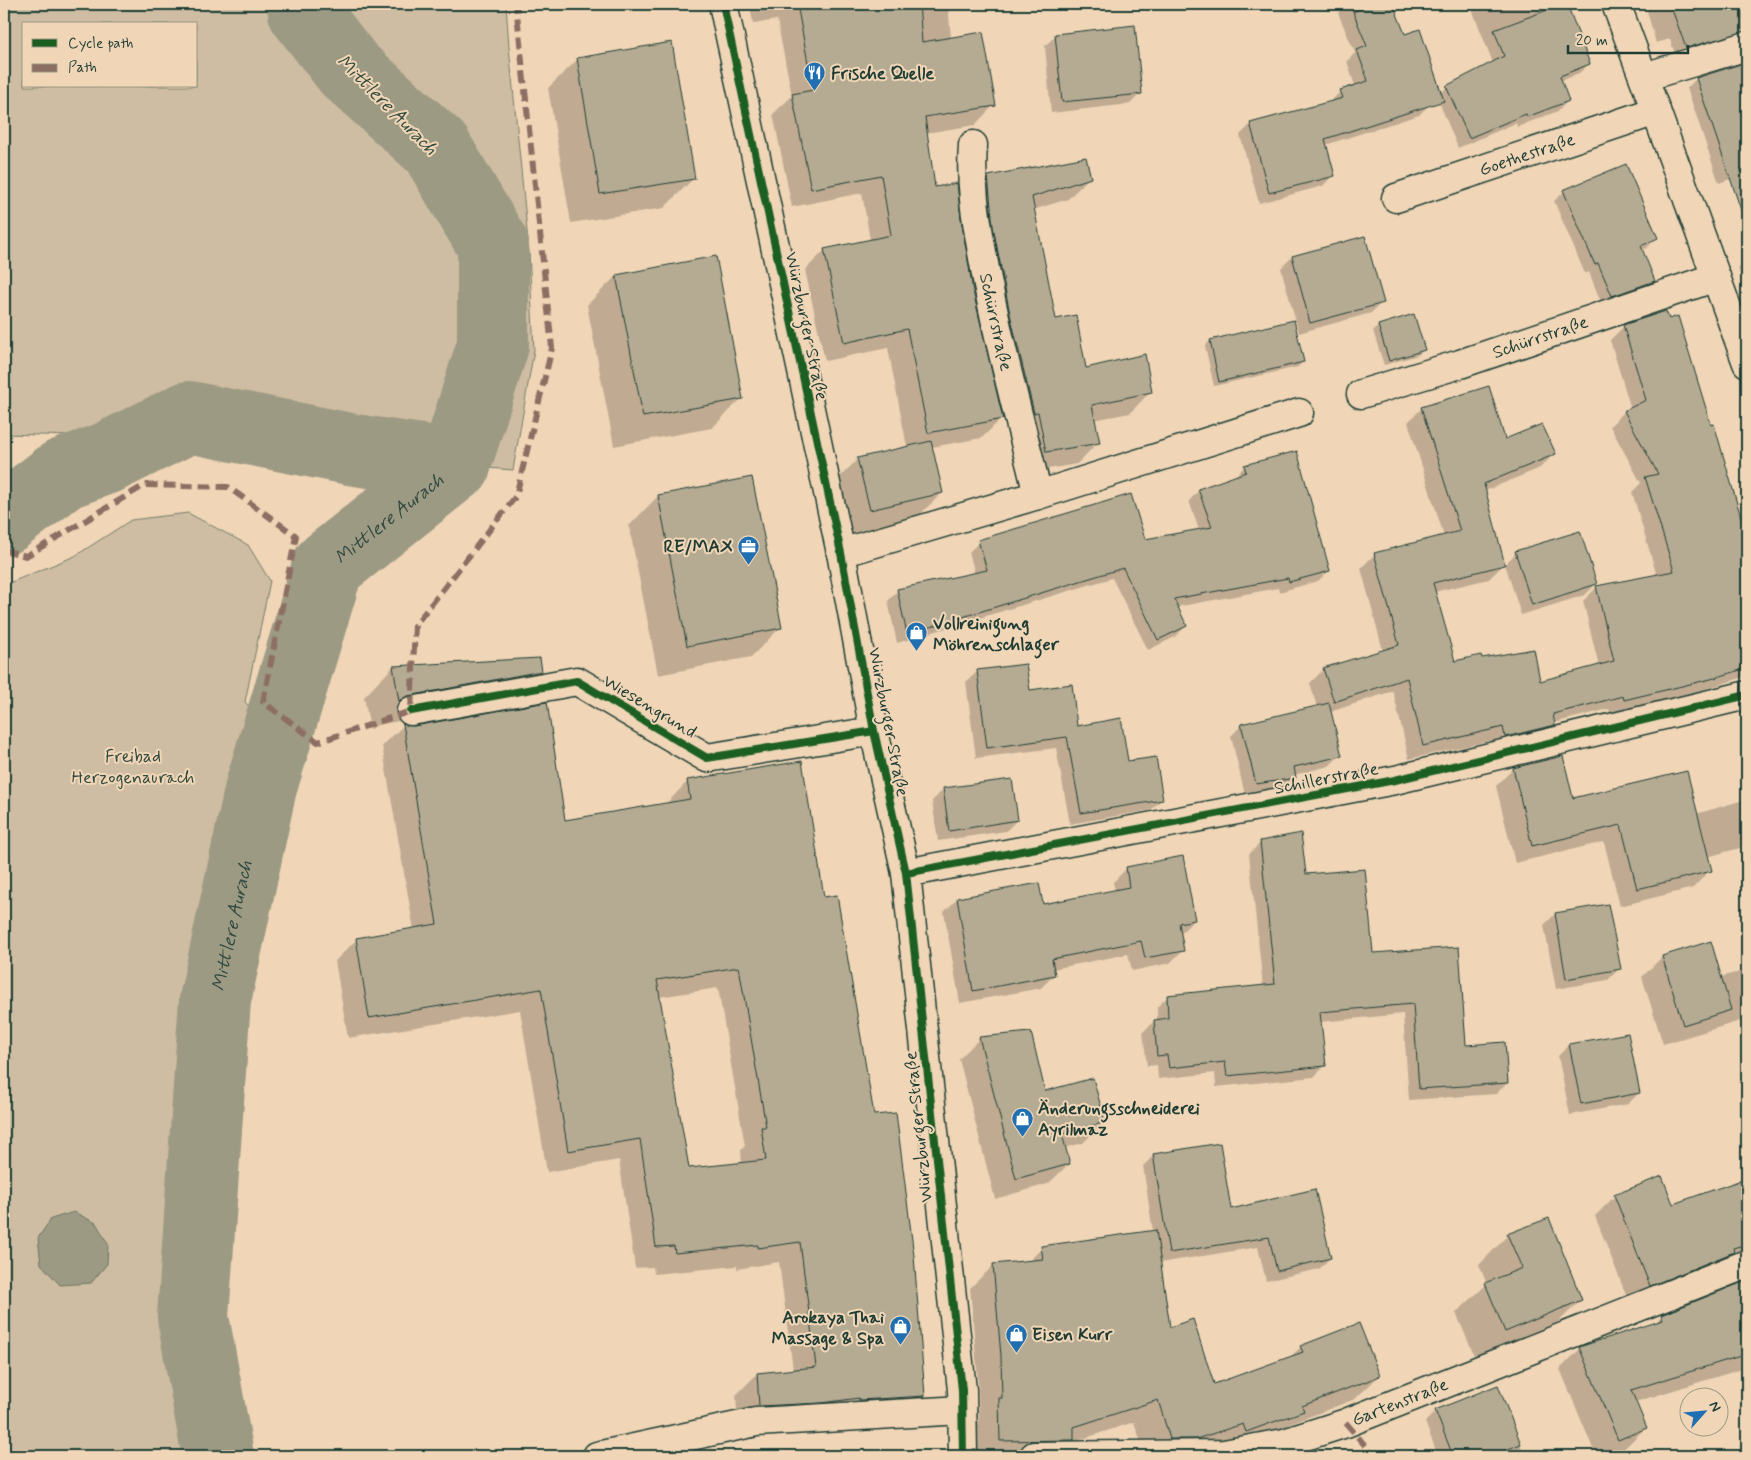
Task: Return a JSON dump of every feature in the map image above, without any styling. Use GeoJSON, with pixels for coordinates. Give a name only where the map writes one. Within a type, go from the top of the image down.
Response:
{"type":"FeatureCollection","features":[{"type":"Feature","properties":{"kind":"street","name":"Würzburger Straße"},"geometry":{"type":"LineString","coordinates":[[723,4],[841,553],[874,731],[906,873],[962,1390],[963,1456]]}},
{"type":"Feature","properties":{"kind":"street"},"geometry":{"type":"LineString","coordinates":[[1616,4],[1747,361]]}},
{"type":"Feature","properties":{"kind":"street"},"geometry":{"type":"LineString","coordinates":[[1644,77],[1747,46]]}},
{"type":"Feature","properties":{"kind":"street","name":"Goethestraße"},"geometry":{"type":"LineString","coordinates":[[1396,198],[1656,111]]}},
{"type":"Feature","properties":{"kind":"street","name":"Schürrstraße"},"geometry":{"type":"LineString","coordinates":[[973,145],[972,195],[988,283],[1038,495]]}},
{"type":"Feature","properties":{"kind":"street","name":"Schürrstraße"},"geometry":{"type":"LineString","coordinates":[[1361,394],[1460,364],[1716,277]]}},
{"type":"Feature","properties":{"kind":"street"},"geometry":{"type":"LineString","coordinates":[[841,553],[1038,495],[1298,414]]}},
{"type":"Feature","properties":{"kind":"street","name":"Wiesengrund"},"geometry":{"type":"LineString","coordinates":[[411,711],[577,681],[707,758],[874,731]]}},
{"type":"Feature","properties":{"kind":"street","name":"Schillerstraße"},"geometry":{"type":"LineString","coordinates":[[906,873],[1395,780],[1747,695]]}},
{"type":"Feature","properties":{"kind":"street","name":"Gartenstraße"},"geometry":{"type":"LineString","coordinates":[[1034,1456],[1224,1454],[1284,1443],[1346,1423],[1747,1264]]}},
{"type":"Feature","properties":{"kind":"street"},"geometry":{"type":"LineString","coordinates":[[597,1456],[756,1422],[962,1410]]}},
{"type":"Feature","properties":{"kind":"green space"},"geometry":{"type":"Polygon","coordinates":[[[4,4],[506,4],[529,251],[534,350],[513,470],[75,436],[4,434],[4,4]]]}},
{"type":"Feature","properties":{"kind":"green space","name":"Freibad Herzogenaurach"},"geometry":{"type":"Polygon","coordinates":[[[188,513],[248,545],[270,581],[245,702],[276,733],[261,787],[215,1000],[193,1317],[218,1456],[4,1456],[4,585],[75,556],[131,520],[188,513]]]}},
{"type":"Feature","properties":{"kind":"shaded area"},"geometry":{"type":"Polygon","coordinates":[[[74,1212],[96,1223],[108,1244],[107,1264],[91,1283],[60,1285],[41,1264],[38,1238],[51,1219],[74,1212]]]}},
{"type":"Feature","properties":{"kind":"building"},"geometry":{"type":"Polygon","coordinates":[[[797,4],[919,4],[922,42],[983,32],[996,106],[925,117],[935,187],[957,183],[973,291],[1003,419],[928,433],[907,329],[844,343],[824,249],[891,235],[881,175],[811,189],[792,94],[813,90],[797,4]]]}},
{"type":"Feature","properties":{"kind":"building"},"geometry":{"type":"Polygon","coordinates":[[[1372,4],[1393,4],[1405,34],[1420,29],[1444,101],[1325,139],[1335,176],[1269,193],[1250,123],[1343,98],[1340,90],[1368,81],[1357,50],[1367,46],[1353,12],[1372,4]]]}},
{"type":"Feature","properties":{"kind":"building"},"geometry":{"type":"Polygon","coordinates":[[[1567,4],[1590,64],[1560,76],[1569,101],[1527,117],[1526,114],[1469,138],[1446,86],[1504,56],[1494,30],[1567,4]]]}},
{"type":"Feature","properties":{"kind":"building"},"geometry":{"type":"Polygon","coordinates":[[[1670,4],[1747,4],[1747,31],[1686,48],[1670,4]]]}},
{"type":"Feature","properties":{"kind":"building"},"geometry":{"type":"Polygon","coordinates":[[[1135,25],[1142,94],[1062,102],[1055,34],[1135,25]]]}},
{"type":"Feature","properties":{"kind":"building"},"geometry":{"type":"Polygon","coordinates":[[[672,42],[695,179],[600,194],[577,58],[672,42]]]}},
{"type":"Feature","properties":{"kind":"building"},"geometry":{"type":"Polygon","coordinates":[[[1747,62],[1747,212],[1742,213],[1696,78],[1747,62]]]}},
{"type":"Feature","properties":{"kind":"building"},"geometry":{"type":"Polygon","coordinates":[[[1086,157],[1091,178],[1032,197],[1056,319],[1076,315],[1086,368],[1145,354],[1152,392],[1092,405],[1100,443],[1046,452],[1038,412],[1034,413],[1010,314],[993,227],[988,176],[1086,157]]]}},
{"type":"Feature","properties":{"kind":"building"},"geometry":{"type":"Polygon","coordinates":[[[1626,164],[1658,238],[1641,246],[1655,281],[1612,296],[1598,263],[1595,265],[1563,190],[1626,164]]]}},
{"type":"Feature","properties":{"kind":"building"},"geometry":{"type":"Polygon","coordinates":[[[1365,236],[1384,303],[1310,323],[1292,256],[1365,236]]]}},
{"type":"Feature","properties":{"kind":"building"},"geometry":{"type":"Polygon","coordinates":[[[716,256],[743,399],[643,417],[616,275],[716,256]]]}},
{"type":"Feature","properties":{"kind":"building"},"geometry":{"type":"Polygon","coordinates":[[[1666,311],[1669,319],[1678,316],[1711,425],[1714,424],[1747,538],[1747,668],[1711,679],[1624,700],[1623,696],[1553,714],[1555,725],[1505,737],[1503,727],[1423,746],[1407,678],[1334,702],[1323,668],[1399,645],[1374,553],[1460,531],[1421,407],[1489,386],[1505,439],[1542,424],[1556,454],[1484,484],[1505,565],[1433,583],[1455,661],[1481,655],[1482,658],[1534,649],[1540,681],[1614,661],[1596,586],[1674,571],[1645,477],[1658,474],[1624,411],[1646,400],[1623,325],[1666,311]]]}},
{"type":"Feature","properties":{"kind":"building"},"geometry":{"type":"Polygon","coordinates":[[[1414,314],[1425,350],[1389,361],[1378,325],[1414,314]]]}},
{"type":"Feature","properties":{"kind":"building"},"geometry":{"type":"Polygon","coordinates":[[[1294,320],[1304,362],[1219,382],[1210,340],[1294,320]]]}},
{"type":"Feature","properties":{"kind":"building"},"geometry":{"type":"Polygon","coordinates":[[[931,441],[943,493],[870,510],[857,458],[931,441]]]}},
{"type":"Feature","properties":{"kind":"building"},"geometry":{"type":"Polygon","coordinates":[[[1297,451],[1330,571],[1289,582],[1288,578],[1174,599],[1187,626],[1158,640],[1123,568],[907,634],[897,589],[987,570],[978,540],[1131,494],[1145,539],[1212,527],[1198,489],[1246,472],[1244,465],[1297,451]]]}},
{"type":"Feature","properties":{"kind":"building"},"geometry":{"type":"Polygon","coordinates":[[[752,477],[782,628],[687,646],[658,495],[752,477]]]}},
{"type":"Feature","properties":{"kind":"building"},"geometry":{"type":"Polygon","coordinates":[[[1580,531],[1597,584],[1532,605],[1515,551],[1580,531]]]}},
{"type":"Feature","properties":{"kind":"building"},"geometry":{"type":"Polygon","coordinates":[[[540,658],[542,671],[408,696],[399,701],[393,666],[540,658]]]}},
{"type":"Feature","properties":{"kind":"building"},"geometry":{"type":"Polygon","coordinates":[[[1026,664],[1030,690],[1072,684],[1077,726],[1121,718],[1128,761],[1156,757],[1163,800],[1081,813],[1067,737],[987,748],[977,670],[1026,664]]]}},
{"type":"Feature","properties":{"kind":"building"},"geometry":{"type":"Polygon","coordinates":[[[547,702],[565,820],[690,799],[687,780],[802,761],[824,897],[837,895],[874,1115],[896,1113],[914,1256],[925,1396],[859,1400],[859,1398],[822,1403],[759,1406],[757,1373],[816,1367],[800,1242],[758,1248],[758,1245],[675,1253],[674,1246],[656,1247],[640,1139],[568,1151],[541,989],[369,1018],[356,938],[437,924],[403,724],[414,726],[547,702]],[[739,967],[657,980],[689,1168],[766,1160],[761,1127],[766,1127],[739,967]]]}},
{"type":"Feature","properties":{"kind":"building"},"geometry":{"type":"Polygon","coordinates":[[[1329,703],[1342,756],[1294,767],[1296,778],[1256,784],[1241,724],[1329,703]]]}},
{"type":"Feature","properties":{"kind":"building"},"geometry":{"type":"Polygon","coordinates":[[[1563,756],[1573,798],[1687,771],[1712,871],[1637,889],[1621,825],[1532,846],[1513,768],[1563,756]]]}},
{"type":"Feature","properties":{"kind":"building"},"geometry":{"type":"Polygon","coordinates":[[[1012,779],[1018,820],[949,831],[943,788],[1012,779]]]}},
{"type":"Feature","properties":{"kind":"building"},"geometry":{"type":"Polygon","coordinates":[[[1301,833],[1306,874],[1365,869],[1373,953],[1459,947],[1466,1045],[1505,1042],[1508,1083],[1419,1089],[1413,1004],[1320,1012],[1326,1066],[1227,1076],[1225,1062],[1169,1068],[1167,1055],[1157,1056],[1154,1020],[1168,1018],[1167,995],[1275,984],[1260,841],[1301,833]]]}},
{"type":"Feature","properties":{"kind":"building"},"geometry":{"type":"Polygon","coordinates":[[[1183,856],[1195,920],[1179,923],[1184,951],[1145,958],[1141,941],[1052,959],[1055,975],[973,991],[957,898],[1039,883],[1043,904],[1129,887],[1126,867],[1183,856]]]}},
{"type":"Feature","properties":{"kind":"building"},"geometry":{"type":"Polygon","coordinates":[[[1608,904],[1621,969],[1566,979],[1555,913],[1608,904]]]}},
{"type":"Feature","properties":{"kind":"building"},"geometry":{"type":"Polygon","coordinates":[[[1711,941],[1731,1010],[1683,1025],[1662,956],[1711,941]]]}},
{"type":"Feature","properties":{"kind":"building"},"geometry":{"type":"Polygon","coordinates":[[[1031,1032],[1045,1091],[1093,1078],[1105,1122],[1062,1134],[1070,1164],[1016,1179],[979,1037],[1031,1032]]]}},
{"type":"Feature","properties":{"kind":"building"},"geometry":{"type":"Polygon","coordinates":[[[1628,1033],[1640,1093],[1581,1104],[1569,1044],[1628,1033]]]}},
{"type":"Feature","properties":{"kind":"building"},"geometry":{"type":"Polygon","coordinates":[[[1220,1143],[1231,1209],[1315,1189],[1331,1258],[1277,1271],[1269,1237],[1169,1253],[1153,1154],[1220,1143]]]}},
{"type":"Feature","properties":{"kind":"building"},"geometry":{"type":"Polygon","coordinates":[[[1662,1176],[1673,1204],[1747,1178],[1747,1244],[1733,1248],[1734,1252],[1650,1286],[1614,1195],[1662,1176]]]}},
{"type":"Feature","properties":{"kind":"building"},"geometry":{"type":"Polygon","coordinates":[[[1549,1218],[1582,1300],[1505,1332],[1485,1283],[1522,1268],[1507,1234],[1549,1218]]]}},
{"type":"Feature","properties":{"kind":"building"},"geometry":{"type":"Polygon","coordinates":[[[1156,1230],[1170,1327],[1193,1319],[1214,1384],[1303,1352],[1300,1346],[1359,1323],[1380,1376],[1302,1406],[1304,1411],[1246,1432],[1243,1424],[1196,1439],[1170,1439],[1158,1400],[1074,1427],[1074,1440],[1000,1441],[999,1398],[1002,1398],[1001,1356],[993,1264],[1043,1259],[1041,1246],[1156,1230]]]}},
{"type":"Feature","properties":{"kind":"building"},"geometry":{"type":"Polygon","coordinates":[[[1743,1282],[1747,1296],[1747,1354],[1631,1390],[1647,1428],[1618,1440],[1579,1347],[1663,1320],[1661,1315],[1743,1282]]]}},
{"type":"Feature","properties":{"kind":"building"},"geometry":{"type":"Polygon","coordinates":[[[1498,1385],[1521,1444],[1490,1456],[1453,1456],[1435,1410],[1498,1385]]]}},
{"type":"Feature","properties":{"kind":"waterway","name":"Mittlere Aurach"},"geometry":{"type":"LineString","coordinates":[[4,519],[63,474],[107,458],[189,417],[355,450],[455,465],[493,345],[493,245],[436,148],[349,70],[304,12],[303,4]]}},
{"type":"Feature","properties":{"kind":"waterway","name":"Mittlere Aurach"},"geometry":{"type":"LineString","coordinates":[[218,1456],[193,1317],[215,1000],[261,787],[328,566],[455,465]]}},
{"type":"Feature","properties":{"kind":"marked path"},"geometry":{"type":"LineString","coordinates":[[4,550],[26,556],[145,485],[228,487],[296,536],[263,702],[318,742],[411,711],[415,625],[516,496],[552,348],[516,4]]}},
{"type":"Feature","properties":{"kind":"marked path"},"geometry":{"type":"LineString","coordinates":[[1346,1423],[1374,1456]]}},
{"type":"Feature","properties":{"kind":"cycle path"},"geometry":{"type":"LineString","coordinates":[[723,4],[841,553],[874,731],[906,873],[962,1390],[963,1456]]}},
{"type":"Feature","properties":{"kind":"cycle path"},"geometry":{"type":"LineString","coordinates":[[411,711],[577,681],[707,758],[874,731]]}},
{"type":"Feature","properties":{"kind":"cycle path"},"geometry":{"type":"LineString","coordinates":[[906,873],[1395,780],[1747,695]]}},
{"type":"Feature","properties":{"kind":"place","name":"Frische Quelle"},"geometry":{"type":"Point","coordinates":[815,92]}},
{"type":"Feature","properties":{"kind":"place","name":"RE/MAX"},"geometry":{"type":"Point","coordinates":[749,565]}},
{"type":"Feature","properties":{"kind":"place","name":"Vollreinigung Möhrenschlager"},"geometry":{"type":"Point","coordinates":[917,652]}},
{"type":"Feature","properties":{"kind":"place","name":"Änderungsschneiderei Ayrilmaz"},"geometry":{"type":"Point","coordinates":[1022,1137]}},
{"type":"Feature","properties":{"kind":"place","name":"Arokaya Thai Massage & Spa"},"geometry":{"type":"Point","coordinates":[900,1346]}},
{"type":"Feature","properties":{"kind":"place","name":"Eisen Kurr"},"geometry":{"type":"Point","coordinates":[1016,1353]}}]}
